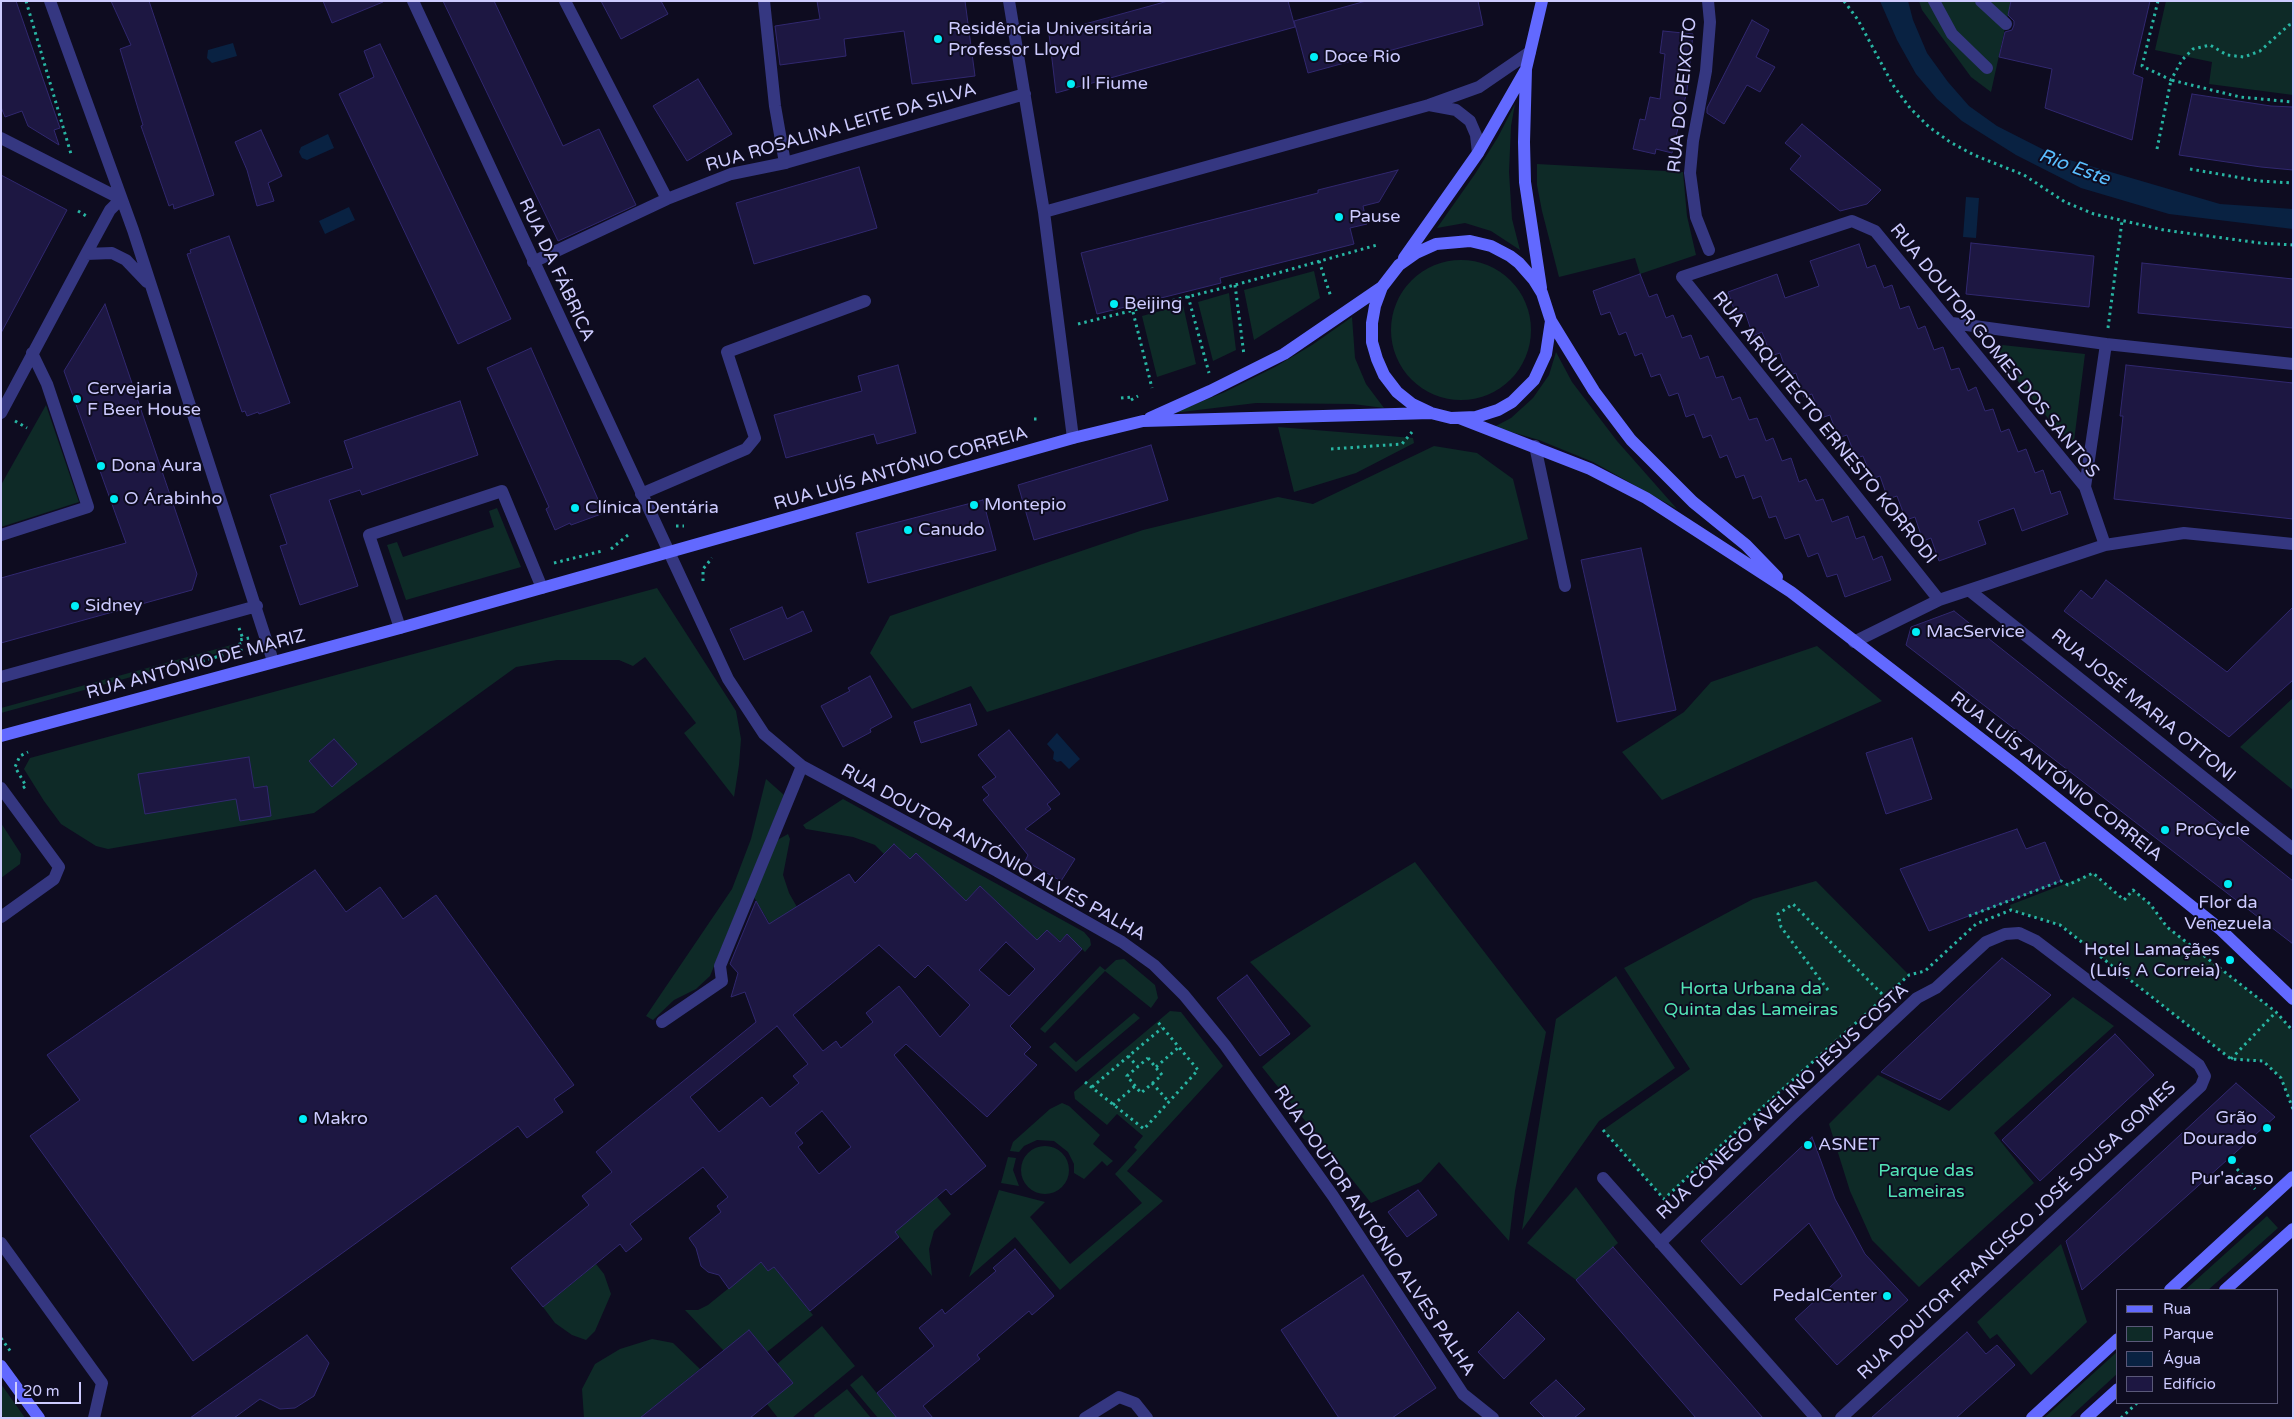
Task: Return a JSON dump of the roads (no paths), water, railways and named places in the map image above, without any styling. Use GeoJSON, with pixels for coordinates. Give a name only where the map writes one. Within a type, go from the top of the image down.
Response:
{"type":"FeatureCollection","features":[{"type":"Feature","properties":{"kind":"street"},"geometry":{"type":"LineString","coordinates":[[50,1],[120,199],[133,230],[149,285],[273,662]]}},
{"type":"Feature","properties":{"kind":"street","name":"RUA DA FÁBRICA"},"geometry":{"type":"LineString","coordinates":[[413,1],[669,553]]}},
{"type":"Feature","properties":{"kind":"street"},"geometry":{"type":"LineString","coordinates":[[565,1],[667,199]]}},
{"type":"Feature","properties":{"kind":"street"},"geometry":{"type":"LineString","coordinates":[[764,1],[775,106],[785,163]]}},
{"type":"Feature","properties":{"kind":"street"},"geometry":{"type":"LineString","coordinates":[[1009,1],[1044,212],[1072,438]]}},
{"type":"Feature","properties":{"kind":"street"},"geometry":{"type":"LineString","coordinates":[[1526,69],[1478,153],[1399,266],[1382,287],[1375,306],[1372,323],[1372,342],[1376,359],[1384,375],[1397,392],[1412,404],[1431,413],[1459,418],[1490,413],[1512,402],[1522,394],[1540,369],[1546,354],[1551,321],[1542,293],[1525,182],[1526,69],[1542,1]]}},
{"type":"Feature","properties":{"kind":"street","name":"RUA DO PEIXOTO"},"geometry":{"type":"LineString","coordinates":[[1708,1],[1710,22],[1706,72],[1693,141],[1690,173],[1696,217],[1709,250]]}},
{"type":"Feature","properties":{"kind":"street"},"geometry":{"type":"LineString","coordinates":[[1934,1],[1952,34],[1987,68]]}},
{"type":"Feature","properties":{"kind":"street"},"geometry":{"type":"LineString","coordinates":[[1981,1],[2006,24]]}},
{"type":"Feature","properties":{"kind":"street"},"geometry":{"type":"LineString","coordinates":[[1044,212],[1430,104],[1479,87],[1530,52]]}},
{"type":"Feature","properties":{"kind":"street","name":"RUA ROSALINA LEITE DA SILVA"},"geometry":{"type":"LineString","coordinates":[[533,262],[667,199],[731,174],[785,163],[1025,94]]}},
{"type":"Feature","properties":{"kind":"street"},"geometry":{"type":"LineString","coordinates":[[1430,104],[1456,110],[1470,121],[1476,134],[1478,153]]}},
{"type":"Feature","properties":{"kind":"street"},"geometry":{"type":"LineString","coordinates":[[1,138],[120,199]]}},
{"type":"Feature","properties":{"kind":"street"},"geometry":{"type":"LineString","coordinates":[[1,413],[110,210],[120,199]]}},
{"type":"Feature","properties":{"kind":"street","name":"RUA DOUTOR GOMES DOS SANTOS"},"geometry":{"type":"LineString","coordinates":[[1682,277],[1852,221],[1875,231],[2085,487],[2105,545]]}},
{"type":"Feature","properties":{"kind":"street"},"geometry":{"type":"LineString","coordinates":[[1399,266],[1416,253],[1436,244],[1450,241],[1479,243],[1492,246],[1519,263],[1542,293]]}},
{"type":"Feature","properties":{"kind":"street"},"geometry":{"type":"LineString","coordinates":[[86,254],[112,253],[126,260],[149,285]]}},
{"type":"Feature","properties":{"kind":"street","name":"RUA ARQUITECTO ERNESTO KORRODI"},"geometry":{"type":"LineString","coordinates":[[1682,277],[1939,600]]}},
{"type":"Feature","properties":{"kind":"street","name":"RUA LUÍS ANTÓNIO CORREIA"},"geometry":{"type":"LineString","coordinates":[[669,553],[1072,438],[1143,421],[1210,391],[1284,354],[1382,287]]}},
{"type":"Feature","properties":{"kind":"street"},"geometry":{"type":"LineString","coordinates":[[641,494],[746,449],[755,438],[728,352],[865,301]]}},
{"type":"Feature","properties":{"kind":"street","name":"RUA LUÍS ANTÓNIO CORREIA"},"geometry":{"type":"LineString","coordinates":[[1551,321],[1594,391],[1631,440],[1693,502],[1746,546],[1791,592]]}},
{"type":"Feature","properties":{"kind":"street"},"geometry":{"type":"LineString","coordinates":[[1952,324],[2106,344],[2293,364]]}},
{"type":"Feature","properties":{"kind":"street"},"geometry":{"type":"LineString","coordinates":[[2085,487],[2106,344]]}},
{"type":"Feature","properties":{"kind":"street"},"geometry":{"type":"LineString","coordinates":[[1,535],[88,507],[47,384],[32,353]]}},
{"type":"Feature","properties":{"kind":"street","name":"RUA LUÍS ANTÓNIO CORREIA"},"geometry":{"type":"LineString","coordinates":[[1143,421],[1431,413]]}},
{"type":"Feature","properties":{"kind":"street","name":"RUA LUÍS ANTÓNIO CORREIA"},"geometry":{"type":"LineString","coordinates":[[1459,418],[1502,437],[1535,446],[1590,469],[1646,498],[1791,592],[2015,765],[2220,928],[2293,999]]}},
{"type":"Feature","properties":{"kind":"street"},"geometry":{"type":"LineString","coordinates":[[1535,446],[1565,586]]}},
{"type":"Feature","properties":{"kind":"street"},"geometry":{"type":"LineString","coordinates":[[400,628],[369,535],[502,491],[542,588]]}},
{"type":"Feature","properties":{"kind":"street"},"geometry":{"type":"LineString","coordinates":[[1854,642],[1939,600],[2105,545],[2184,533],[2293,544]]}},
{"type":"Feature","properties":{"kind":"street","name":"RUA ANTÓNIO DE MARIZ"},"geometry":{"type":"LineString","coordinates":[[1,736],[669,553]]}},
{"type":"Feature","properties":{"kind":"street","name":"RUA DOUTOR ANTÓNIO ALVES PALHA"},"geometry":{"type":"LineString","coordinates":[[669,553],[728,679],[764,734],[802,766],[1047,899],[1122,942],[1154,965],[1184,995],[1224,1045],[1310,1164],[1463,1394],[1493,1418]]}},
{"type":"Feature","properties":{"kind":"street","name":"RUA JOSÉ MARIA OTTONI"},"geometry":{"type":"LineString","coordinates":[[1970,591],[2293,849]]}},
{"type":"Feature","properties":{"kind":"street"},"geometry":{"type":"LineString","coordinates":[[1,677],[256,606]]}},
{"type":"Feature","properties":{"kind":"street"},"geometry":{"type":"LineString","coordinates":[[662,1022],[722,981],[720,966],[802,766]]}},
{"type":"Feature","properties":{"kind":"street"},"geometry":{"type":"LineString","coordinates":[[1,788],[60,867],[54,879],[1,917]]}},
{"type":"Feature","properties":{"kind":"street","name":"RUA CÓNEGO AVELINO JESUS COSTA"},"geometry":{"type":"LineString","coordinates":[[1660,1243],[1793,1114],[1917,998],[1936,988],[1986,942],[2005,934],[2019,933],[2036,941],[2199,1065]]}},
{"type":"Feature","properties":{"kind":"street","name":"RUA DOUTOR FRANCISCO JOSÉ SOUSA GOMES"},"geometry":{"type":"LineString","coordinates":[[1841,1418],[2201,1086],[2205,1076],[2199,1065]]}},
{"type":"Feature","properties":{"kind":"street"},"geometry":{"type":"LineString","coordinates":[[2171,1289],[2293,1177]]}},
{"type":"Feature","properties":{"kind":"street"},"geometry":{"type":"LineString","coordinates":[[1602,1178],[1816,1418]]}},
{"type":"Feature","properties":{"kind":"street"},"geometry":{"type":"LineString","coordinates":[[2226,1289],[2293,1229]]}},
{"type":"Feature","properties":{"kind":"street"},"geometry":{"type":"LineString","coordinates":[[1,1242],[102,1383],[94,1418]]}},
{"type":"Feature","properties":{"kind":"street"},"geometry":{"type":"LineString","coordinates":[[2032,1418],[2116,1341]]}},
{"type":"Feature","properties":{"kind":"street"},"geometry":{"type":"LineString","coordinates":[[1,1366],[39,1418]]}},
{"type":"Feature","properties":{"kind":"street"},"geometry":{"type":"LineString","coordinates":[[2086,1418],[2116,1391]]}},
{"type":"Feature","properties":{"kind":"street"},"geometry":{"type":"LineString","coordinates":[[1085,1418],[1119,1397],[1135,1403],[1147,1418]]}},
{"type":"Feature","properties":{"kind":"water","name":"Rio Este"},"geometry":{"type":"Polygon","coordinates":[[[1880,1],[1908,1],[1913,20],[1927,53],[1948,82],[1969,106],[1997,126],[2056,156],[2220,204],[2293,209],[2293,229],[2169,214],[2081,188],[2016,155],[1962,121],[1937,99],[1916,74],[1897,40],[1880,1]]]}},
{"type":"Feature","properties":{"kind":"water"},"geometry":{"type":"Polygon","coordinates":[[[233,43],[237,56],[212,63],[207,58],[208,50],[233,43]]]}},
{"type":"Feature","properties":{"kind":"water"},"geometry":{"type":"Polygon","coordinates":[[[328,134],[334,148],[307,160],[302,158],[299,152],[301,147],[328,134]]]}},
{"type":"Feature","properties":{"kind":"water"},"geometry":{"type":"Polygon","coordinates":[[[1966,197],[1979,198],[1976,238],[1963,237],[1966,197]]]}},
{"type":"Feature","properties":{"kind":"water"},"geometry":{"type":"Polygon","coordinates":[[[349,207],[355,220],[325,234],[319,221],[349,207]]]}},
{"type":"Feature","properties":{"kind":"water"},"geometry":{"type":"Polygon","coordinates":[[[1057,733],[1080,759],[1069,769],[1061,761],[1057,762],[1053,759],[1054,752],[1047,744],[1057,733]]]}},
{"type":"Feature","properties":{"kind":"place","name":"Residência Universitária Professor Lloyd"},"geometry":{"type":"Point","coordinates":[938,39]}},
{"type":"Feature","properties":{"kind":"place","name":"Doce Rio"},"geometry":{"type":"Point","coordinates":[1314,57]}},
{"type":"Feature","properties":{"kind":"place","name":"Il Fiume"},"geometry":{"type":"Point","coordinates":[1071,84]}},
{"type":"Feature","properties":{"kind":"place","name":"Pause"},"geometry":{"type":"Point","coordinates":[1339,217]}},
{"type":"Feature","properties":{"kind":"place","name":"Beijing"},"geometry":{"type":"Point","coordinates":[1114,304]}},
{"type":"Feature","properties":{"kind":"place","name":"Cervejaria F Beer House"},"geometry":{"type":"Point","coordinates":[77,399]}},
{"type":"Feature","properties":{"kind":"place","name":"Dona Aura"},"geometry":{"type":"Point","coordinates":[101,466]}},
{"type":"Feature","properties":{"kind":"place","name":"O Árabinho"},"geometry":{"type":"Point","coordinates":[114,499]}},
{"type":"Feature","properties":{"kind":"place","name":"Montepio"},"geometry":{"type":"Point","coordinates":[974,505]}},
{"type":"Feature","properties":{"kind":"place","name":"Clínica Dentária"},"geometry":{"type":"Point","coordinates":[575,508]}},
{"type":"Feature","properties":{"kind":"place","name":"Canudo"},"geometry":{"type":"Point","coordinates":[908,530]}},
{"type":"Feature","properties":{"kind":"place","name":"Sidney"},"geometry":{"type":"Point","coordinates":[75,606]}},
{"type":"Feature","properties":{"kind":"place","name":"MacService"},"geometry":{"type":"Point","coordinates":[1916,632]}},
{"type":"Feature","properties":{"kind":"place","name":"ProCycle"},"geometry":{"type":"Point","coordinates":[2165,830]}},
{"type":"Feature","properties":{"kind":"place","name":"Flor da Venezuela"},"geometry":{"type":"Point","coordinates":[2228,884]}},
{"type":"Feature","properties":{"kind":"place","name":"Hotel Lamaçães (Luís A Correia)"},"geometry":{"type":"Point","coordinates":[2230,960]}},
{"type":"Feature","properties":{"kind":"place","name":"Makro"},"geometry":{"type":"Point","coordinates":[303,1119]}},
{"type":"Feature","properties":{"kind":"place","name":"Grão Dourado"},"geometry":{"type":"Point","coordinates":[2267,1128]}},
{"type":"Feature","properties":{"kind":"place","name":"ASNET"},"geometry":{"type":"Point","coordinates":[1808,1145]}},
{"type":"Feature","properties":{"kind":"place","name":"Pur'acaso"},"geometry":{"type":"Point","coordinates":[2232,1160]}},
{"type":"Feature","properties":{"kind":"place","name":"PedalCenter"},"geometry":{"type":"Point","coordinates":[1887,1296]}},
{"type":"Feature","properties":{"kind":"park label","name":"Horta Urbana da Quinta das Lameiras"},"geometry":{"type":"Point","coordinates":[1751,1000]}},
{"type":"Feature","properties":{"kind":"park label","name":"Parque das Lameiras"},"geometry":{"type":"Point","coordinates":[1926,1181]}}]}
